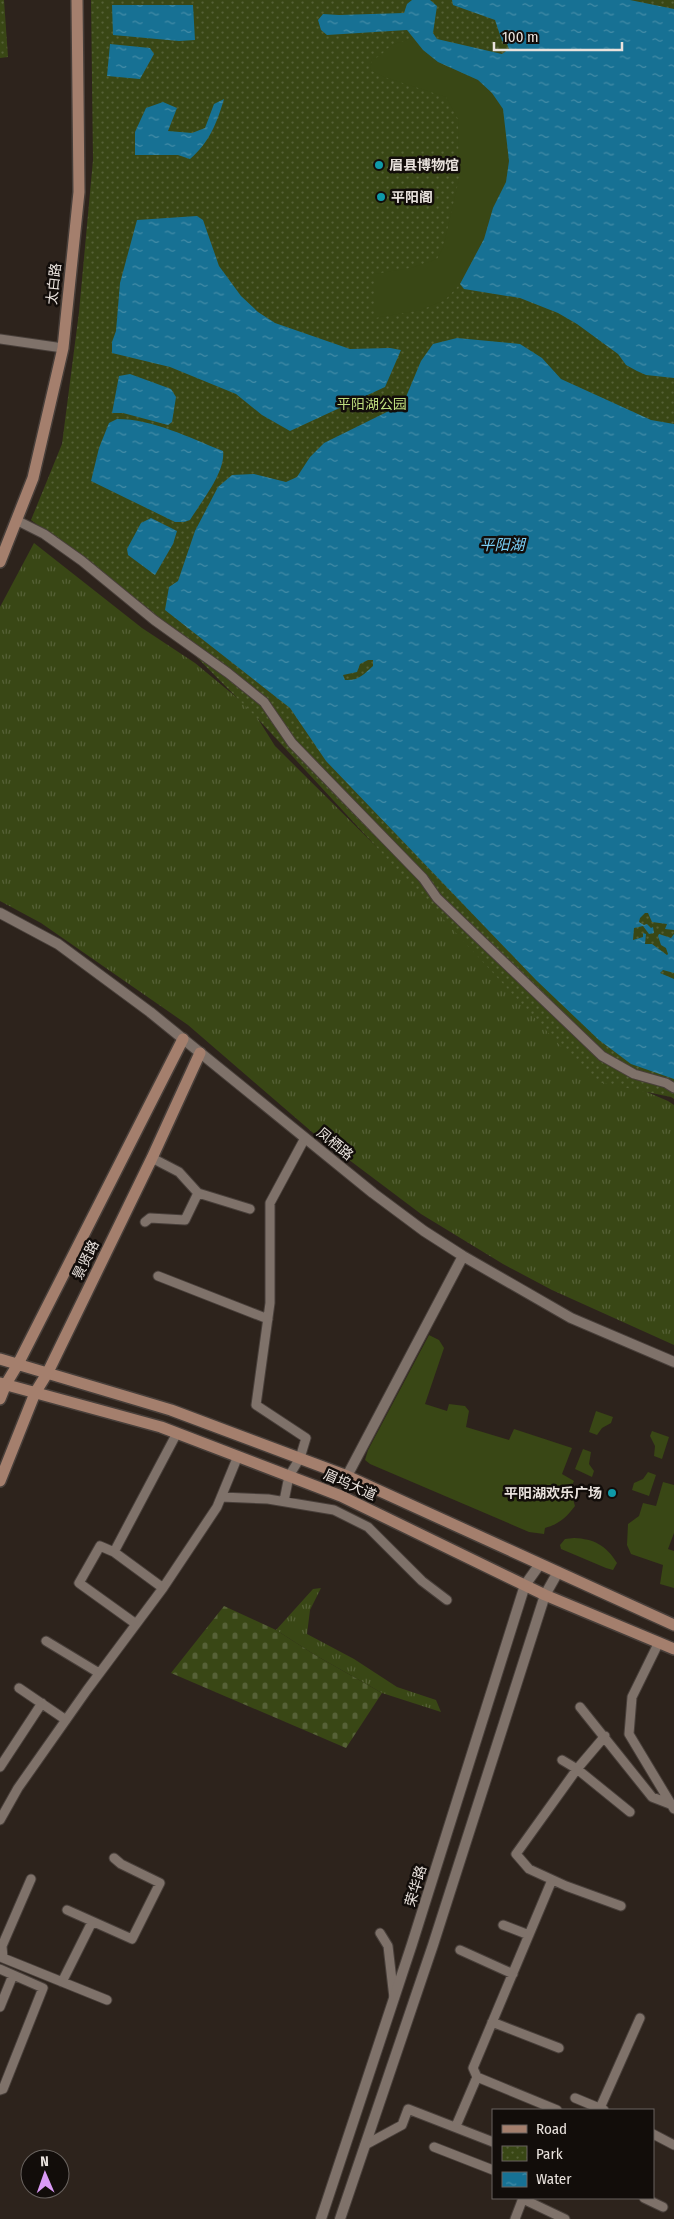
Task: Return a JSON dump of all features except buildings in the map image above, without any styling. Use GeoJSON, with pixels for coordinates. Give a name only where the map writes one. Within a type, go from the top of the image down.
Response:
{"type":"FeatureCollection","features":[{"type":"Feature","properties":{"kind":"main road","name":"太白路"},"geometry":{"type":"LineString","coordinates":[[0,562],[33,478],[63,348],[79,192],[77,0]]}},
{"type":"Feature","properties":{"kind":"main road","name":"景贤路"},"geometry":{"type":"LineString","coordinates":[[0,1399],[3,1383],[18,1364],[183,1039]]}},
{"type":"Feature","properties":{"kind":"main road","name":"景贤路"},"geometry":{"type":"LineString","coordinates":[[0,1481],[35,1393],[48,1372],[152,1158],[200,1052]]}},
{"type":"Feature","properties":{"kind":"main road","name":"眉坞大道"},"geometry":{"type":"LineString","coordinates":[[0,1359],[171,1410],[347,1476],[674,1625]]}},
{"type":"Feature","properties":{"kind":"main road","name":"眉坞大道"},"geometry":{"type":"LineString","coordinates":[[3,1383],[161,1427],[341,1496],[545,1595],[674,1649]]}},
{"type":"Feature","properties":{"kind":"street"},"geometry":{"type":"LineString","coordinates":[[0,339],[63,348]]}},
{"type":"Feature","properties":{"kind":"street"},"geometry":{"type":"LineString","coordinates":[[16,520],[44,534],[82,561],[154,620],[228,673],[264,702],[292,743],[423,878],[437,898],[602,1056],[634,1074],[666,1083],[674,1088]]}},
{"type":"Feature","properties":{"kind":"street","name":"凤栖路"},"geometry":{"type":"LineString","coordinates":[[0,913],[58,944],[150,1012],[304,1138],[424,1231],[463,1256],[571,1318],[674,1362]]}},
{"type":"Feature","properties":{"kind":"street"},"geometry":{"type":"LineString","coordinates":[[284,1501],[289,1476],[300,1458],[306,1438],[256,1404],[270,1303],[270,1202],[304,1138]]}},
{"type":"Feature","properties":{"kind":"street"},"geometry":{"type":"LineString","coordinates":[[152,1158],[179,1172],[198,1193],[250,1210]]}},
{"type":"Feature","properties":{"kind":"street"},"geometry":{"type":"LineString","coordinates":[[146,1222],[150,1218],[184,1220],[198,1193]]}},
{"type":"Feature","properties":{"kind":"street"},"geometry":{"type":"LineString","coordinates":[[347,1476],[463,1256]]}},
{"type":"Feature","properties":{"kind":"street"},"geometry":{"type":"LineString","coordinates":[[158,1276],[268,1319]]}},
{"type":"Feature","properties":{"kind":"street"},"geometry":{"type":"LineString","coordinates":[[114,1552],[177,1433]]}},
{"type":"Feature","properties":{"kind":"street"},"geometry":{"type":"LineString","coordinates":[[0,1820],[18,1788],[99,1673],[163,1588],[217,1507],[238,1456]]}},
{"type":"Feature","properties":{"kind":"street"},"geometry":{"type":"LineString","coordinates":[[222,1497],[284,1501],[334,1510],[368,1526],[422,1581],[448,1600]]}},
{"type":"Feature","properties":{"kind":"street"},"geometry":{"type":"LineString","coordinates":[[136,1624],[79,1583],[100,1546],[114,1552],[163,1588]]}},
{"type":"Feature","properties":{"kind":"street","name":"荣华路"},"geometry":{"type":"LineString","coordinates":[[321,2219],[394,2000],[525,1585],[540,1564]]}},
{"type":"Feature","properties":{"kind":"street"},"geometry":{"type":"LineString","coordinates":[[340,2219],[434,1945],[545,1595],[558,1572]]}},
{"type":"Feature","properties":{"kind":"street"},"geometry":{"type":"LineString","coordinates":[[46,1641],[99,1673]]}},
{"type":"Feature","properties":{"kind":"street"},"geometry":{"type":"LineString","coordinates":[[659,1642],[632,1697],[628,1734],[672,1806]]}},
{"type":"Feature","properties":{"kind":"street"},"geometry":{"type":"LineString","coordinates":[[19,1688],[66,1720]]}},
{"type":"Feature","properties":{"kind":"street"},"geometry":{"type":"LineString","coordinates":[[0,1767],[42,1704]]}},
{"type":"Feature","properties":{"kind":"street"},"geometry":{"type":"LineString","coordinates":[[580,1707],[652,1797],[672,1806]]}},
{"type":"Feature","properties":{"kind":"street"},"geometry":{"type":"LineString","coordinates":[[605,1736],[577,1769],[516,1854],[529,1870],[621,1906]]}},
{"type":"Feature","properties":{"kind":"street"},"geometry":{"type":"LineString","coordinates":[[562,1760],[577,1769],[630,1812]]}},
{"type":"Feature","properties":{"kind":"street"},"geometry":{"type":"LineString","coordinates":[[66,1910],[132,1939],[160,1883],[121,1864],[114,1858]]}},
{"type":"Feature","properties":{"kind":"street"},"geometry":{"type":"LineString","coordinates":[[31,1879],[2,1946],[3,1958],[107,2000]]}},
{"type":"Feature","properties":{"kind":"street"},"geometry":{"type":"LineString","coordinates":[[456,2126],[477,2078],[473,2068],[552,1880]]}},
{"type":"Feature","properties":{"kind":"street"},"geometry":{"type":"LineString","coordinates":[[62,1982],[92,1922]]}},
{"type":"Feature","properties":{"kind":"street"},"geometry":{"type":"LineString","coordinates":[[503,1926],[529,1935]]}},
{"type":"Feature","properties":{"kind":"street"},"geometry":{"type":"LineString","coordinates":[[380,1933],[388,1946],[394,2000]]}},
{"type":"Feature","properties":{"kind":"street"},"geometry":{"type":"LineString","coordinates":[[460,1950],[512,1974]]}},
{"type":"Feature","properties":{"kind":"street"},"geometry":{"type":"LineString","coordinates":[[0,1969],[44,1988],[3,2089],[0,2090]]}},
{"type":"Feature","properties":{"kind":"street"},"geometry":{"type":"LineString","coordinates":[[36,1986],[42,1974]]}},
{"type":"Feature","properties":{"kind":"street"},"geometry":{"type":"LineString","coordinates":[[0,2007],[13,1975]]}},
{"type":"Feature","properties":{"kind":"street"},"geometry":{"type":"LineString","coordinates":[[575,2098],[602,2109],[640,2018]]}},
{"type":"Feature","properties":{"kind":"street"},"geometry":{"type":"LineString","coordinates":[[492,2022],[559,2048]]}},
{"type":"Feature","properties":{"kind":"street"},"geometry":{"type":"LineString","coordinates":[[477,2078],[554,2109]]}},
{"type":"Feature","properties":{"kind":"street"},"geometry":{"type":"LineString","coordinates":[[365,2145],[402,2126],[408,2109],[456,2126],[492,2142]]}},
{"type":"Feature","properties":{"kind":"street"},"geometry":{"type":"LineString","coordinates":[[654,2135],[674,2145]]}},
{"type":"Feature","properties":{"kind":"street"},"geometry":{"type":"LineString","coordinates":[[434,2147],[492,2170]]}},
{"type":"Feature","properties":{"kind":"street"},"geometry":{"type":"LineString","coordinates":[[515,2219],[523,2199]]}},
{"type":"Feature","properties":{"kind":"street"},"geometry":{"type":"LineString","coordinates":[[525,2199],[565,2219]]}},
{"type":"Feature","properties":{"kind":"street"},"geometry":{"type":"LineString","coordinates":[[646,2199],[663,2207]]}},
{"type":"Feature","properties":{"kind":"green space"},"geometry":{"type":"Polygon","coordinates":[[[0,0],[4,0],[8,57],[0,58],[0,0]]]}},
{"type":"Feature","properties":{"kind":"green space","name":"平阳湖公园"},"geometry":{"type":"Polygon","coordinates":[[[91,0],[674,0],[674,1099],[593,1081],[258,719],[149,609],[31,520],[62,444],[79,312],[93,160],[91,0]]]}},
{"type":"Feature","properties":{"kind":"green space"},"geometry":{"type":"Polygon","coordinates":[[[413,37],[423,50],[438,62],[478,80],[492,93],[503,109],[509,162],[506,182],[493,208],[484,239],[460,284],[445,300],[421,310],[375,318],[375,274],[411,268],[437,259],[443,248],[459,179],[458,119],[446,97],[384,77],[370,70],[372,59],[379,57],[393,45],[413,37]]]}},
{"type":"Feature","properties":{"kind":"green space"},"geometry":{"type":"Polygon","coordinates":[[[34,543],[142,628],[195,663],[253,711],[275,746],[605,1074],[674,1105],[674,1345],[552,1290],[503,1264],[421,1214],[312,1132],[188,1025],[41,923],[0,901],[0,607],[34,543]]]}},
{"type":"Feature","properties":{"kind":"green space"},"geometry":{"type":"Polygon","coordinates":[[[429,1335],[439,1340],[444,1348],[425,1404],[447,1411],[449,1404],[465,1406],[469,1411],[466,1427],[509,1440],[514,1429],[572,1448],[562,1474],[574,1481],[570,1489],[575,1506],[562,1520],[545,1528],[544,1534],[529,1532],[370,1464],[365,1460],[368,1450],[429,1335]]]}},
{"type":"Feature","properties":{"kind":"green space"},"geometry":{"type":"Polygon","coordinates":[[[596,1411],[613,1417],[611,1423],[602,1428],[597,1435],[589,1432],[596,1411]]]}},
{"type":"Feature","properties":{"kind":"green space"},"geometry":{"type":"Polygon","coordinates":[[[652,1431],[669,1437],[662,1459],[654,1456],[655,1446],[650,1436],[652,1431]]]}},
{"type":"Feature","properties":{"kind":"green space"},"geometry":{"type":"Polygon","coordinates":[[[583,1449],[591,1452],[589,1464],[594,1471],[592,1477],[575,1469],[583,1449]]]}},
{"type":"Feature","properties":{"kind":"green space"},"geometry":{"type":"Polygon","coordinates":[[[648,1472],[656,1475],[649,1496],[632,1490],[634,1483],[643,1479],[648,1472]]]}},
{"type":"Feature","properties":{"kind":"green space"},"geometry":{"type":"Polygon","coordinates":[[[663,1482],[674,1485],[674,1533],[668,1549],[674,1551],[674,1588],[660,1584],[663,1565],[631,1554],[627,1545],[628,1524],[639,1516],[643,1503],[656,1506],[663,1482]]]}},
{"type":"Feature","properties":{"kind":"green space"},"geometry":{"type":"Polygon","coordinates":[[[565,1539],[588,1540],[604,1547],[617,1563],[613,1570],[561,1549],[560,1545],[565,1539]]]}},
{"type":"Feature","properties":{"kind":"green space"},"geometry":{"type":"Polygon","coordinates":[[[321,1588],[310,1610],[307,1634],[354,1659],[397,1687],[436,1700],[441,1712],[382,1693],[315,1655],[276,1630],[313,1589],[321,1588]]]}},
{"type":"Feature","properties":{"kind":"green space"},"geometry":{"type":"Polygon","coordinates":[[[224,1606],[276,1630],[315,1655],[382,1693],[346,1748],[171,1673],[224,1606]]]}},
{"type":"Feature","properties":{"kind":"water"},"geometry":{"type":"Polygon","coordinates":[[[412,0],[430,0],[437,6],[433,33],[437,39],[502,54],[509,49],[507,44],[502,41],[495,20],[453,5],[452,0],[630,0],[674,9],[674,378],[646,375],[626,365],[618,354],[577,324],[558,313],[520,298],[464,289],[460,284],[484,239],[493,208],[506,182],[509,161],[503,109],[492,93],[478,80],[438,62],[423,50],[407,30],[327,35],[321,30],[318,20],[323,14],[404,13],[407,4],[412,0]]]}},
{"type":"Feature","properties":{"kind":"water"},"geometry":{"type":"Polygon","coordinates":[[[112,5],[193,5],[195,40],[179,41],[113,35],[112,5]]]}},
{"type":"Feature","properties":{"kind":"water"},"geometry":{"type":"Polygon","coordinates":[[[110,44],[150,48],[154,54],[140,79],[107,76],[110,44]]]}},
{"type":"Feature","properties":{"kind":"water"},"geometry":{"type":"Polygon","coordinates":[[[224,99],[212,132],[197,153],[190,159],[178,155],[135,155],[135,132],[146,108],[163,102],[177,108],[168,131],[192,133],[205,128],[214,104],[224,99]]]}},
{"type":"Feature","properties":{"kind":"water"},"geometry":{"type":"Polygon","coordinates":[[[197,216],[203,220],[219,266],[241,296],[258,312],[275,323],[350,349],[390,348],[401,350],[385,387],[290,431],[262,415],[236,394],[170,367],[112,353],[120,283],[137,220],[197,216]]]}},
{"type":"Feature","properties":{"kind":"water","name":"平阳湖"},"geometry":{"type":"Polygon","coordinates":[[[457,338],[520,344],[542,358],[561,379],[651,420],[674,424],[674,930],[665,929],[667,924],[652,922],[648,913],[645,913],[639,922],[644,925],[647,924],[651,928],[653,927],[654,933],[649,934],[643,926],[634,928],[633,940],[643,937],[643,933],[646,934],[645,944],[652,944],[667,955],[666,948],[661,945],[658,936],[659,934],[671,938],[674,934],[674,973],[663,970],[660,973],[674,979],[674,1079],[631,1064],[599,1040],[536,980],[326,761],[290,708],[165,610],[169,587],[178,581],[195,531],[218,487],[232,475],[254,474],[286,482],[297,477],[310,457],[324,443],[403,404],[421,361],[433,344],[457,338]],[[373,660],[360,664],[357,672],[343,675],[345,680],[361,676],[373,666],[373,660]]]}},
{"type":"Feature","properties":{"kind":"water"},"geometry":{"type":"Polygon","coordinates":[[[130,374],[171,389],[176,397],[172,422],[168,425],[123,413],[112,413],[119,376],[130,374]]]}},
{"type":"Feature","properties":{"kind":"water"},"geometry":{"type":"Polygon","coordinates":[[[117,419],[144,422],[158,426],[223,451],[221,468],[217,477],[190,520],[175,522],[91,481],[99,448],[109,423],[117,419]]]}},
{"type":"Feature","properties":{"kind":"water"},"geometry":{"type":"Polygon","coordinates":[[[151,518],[177,531],[173,544],[155,575],[128,555],[127,549],[141,523],[151,518]]]}},
{"type":"Feature","properties":{"kind":"place","name":"眉县博物馆"},"geometry":{"type":"Point","coordinates":[379,165]}},
{"type":"Feature","properties":{"kind":"place","name":"平阳阁"},"geometry":{"type":"Point","coordinates":[381,197]}},
{"type":"Feature","properties":{"kind":"place","name":"平阳湖欢乐广场"},"geometry":{"type":"Point","coordinates":[612,1493]}}]}
